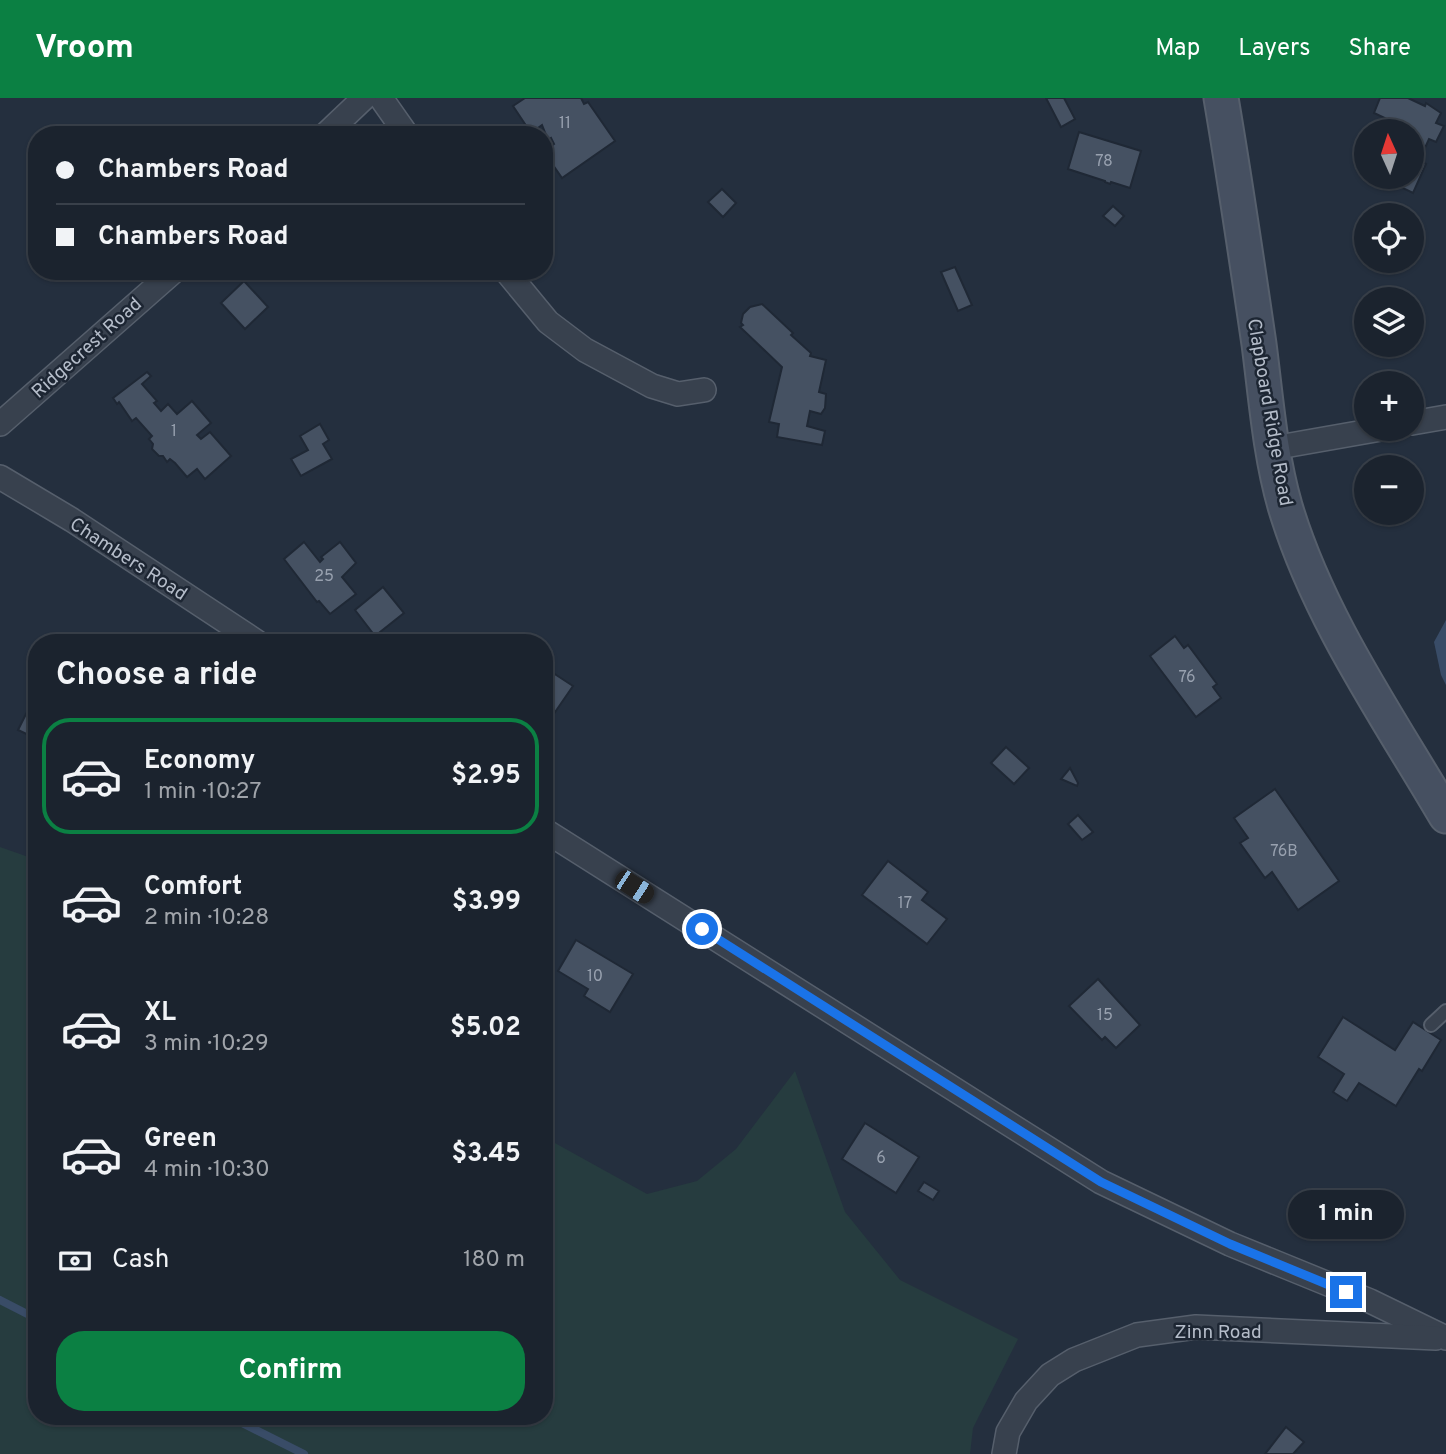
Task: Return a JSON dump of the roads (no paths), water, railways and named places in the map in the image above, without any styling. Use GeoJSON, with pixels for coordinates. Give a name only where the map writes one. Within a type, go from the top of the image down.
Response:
{"type":"FeatureCollection","features":[{"type":"Feature","properties":{"kind":"main road","name":"Clapboard Ridge Road"},"geometry":{"type":"LineString","coordinates":[[1221,98],[1241,212],[1273,447],[1285,505],[1310,572],[1341,638],[1446,816]]}},
{"type":"Feature","properties":{"kind":"street"},"geometry":{"type":"LineString","coordinates":[[334,126],[364,98]]}},
{"type":"Feature","properties":{"kind":"street"},"geometry":{"type":"LineString","coordinates":[[381,98],[401,126]]}},
{"type":"Feature","properties":{"kind":"street","name":"Ridgecrest Road"},"geometry":{"type":"LineString","coordinates":[[0,424],[164,280]]}},
{"type":"Feature","properties":{"kind":"street"},"geometry":{"type":"LineString","coordinates":[[513,280],[548,322],[585,349],[652,386],[678,394],[704,390]]}},
{"type":"Feature","properties":{"kind":"street"},"geometry":{"type":"LineString","coordinates":[[1424,421],[1446,417]]}},
{"type":"Feature","properties":{"kind":"street"},"geometry":{"type":"LineString","coordinates":[[1273,447],[1354,434]]}},
{"type":"Feature","properties":{"kind":"street","name":"Chambers Road"},"geometry":{"type":"LineString","coordinates":[[0,477],[72,520],[245,634]]}},
{"type":"Feature","properties":{"kind":"street"},"geometry":{"type":"LineString","coordinates":[[553,836],[1101,1182],[1230,1244],[1370,1301],[1446,1338]]}},
{"type":"Feature","properties":{"kind":"street","name":"Zinn Road"},"geometry":{"type":"LineString","coordinates":[[1004,1454],[1009,1432],[1026,1401],[1050,1375],[1074,1360],[1137,1335],[1196,1327],[1446,1338]]}},
{"type":"Feature","properties":{"kind":"lane"},"geometry":{"type":"LineString","coordinates":[[1431,1025],[1446,1011]]}},
{"type":"Feature","properties":{"kind":"water"},"geometry":{"type":"Polygon","coordinates":[[[1446,620],[1446,685],[1441,675],[1434,642],[1446,620]]]}},
{"type":"Feature","properties":{"kind":"waterway"},"geometry":{"type":"LineString","coordinates":[[0,1300],[28,1314]]}},
{"type":"Feature","properties":{"kind":"waterway"},"geometry":{"type":"LineString","coordinates":[[246,1425],[304,1454]]}}]}
